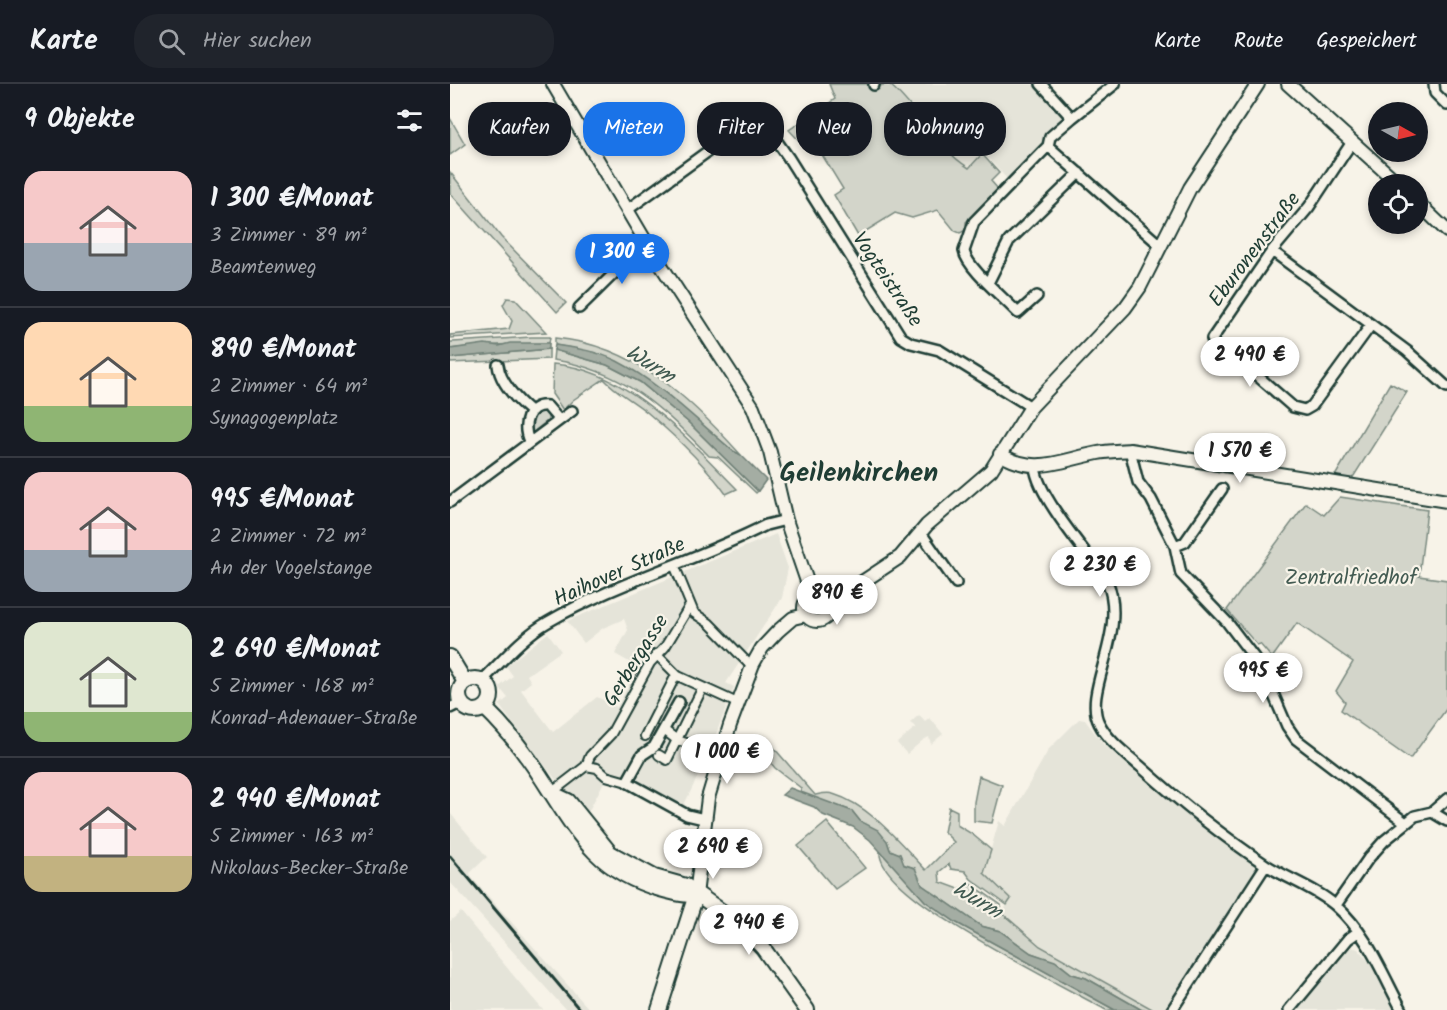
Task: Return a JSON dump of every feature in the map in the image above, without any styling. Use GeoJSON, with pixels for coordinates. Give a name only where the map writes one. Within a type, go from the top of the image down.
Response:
{"type":"FeatureCollection","features":[{"type":"Feature","properties":{"kind":"main road"},"geometry":{"type":"LineString","coordinates":[[450,657],[465,682]]}},
{"type":"Feature","properties":{"kind":"main road"},"geometry":{"type":"LineString","coordinates":[[475,678],[483,680],[491,693],[485,708],[469,711],[455,705],[459,689],[465,682],[475,678]]}},
{"type":"Feature","properties":{"kind":"main road"},"geometry":{"type":"LineString","coordinates":[[485,708],[552,793],[565,817],[589,848],[605,862],[651,886],[684,896],[696,895],[724,912],[751,935],[807,1010]]}},
{"type":"Feature","properties":{"kind":"main road"},"geometry":{"type":"LineString","coordinates":[[659,1010],[696,895]]}},
{"type":"Feature","properties":{"kind":"street"},"geometry":{"type":"LineString","coordinates":[[553,84],[646,242],[753,407],[770,452],[786,520],[812,596]]}},
{"type":"Feature","properties":{"kind":"street"},"geometry":{"type":"LineString","coordinates":[[1041,84],[1072,118]]}},
{"type":"Feature","properties":{"kind":"street"},"geometry":{"type":"LineString","coordinates":[[1037,296],[1018,313],[978,275],[964,254],[970,230],[974,222],[1048,146],[1050,137],[1115,84]]}},
{"type":"Feature","properties":{"kind":"street"},"geometry":{"type":"LineString","coordinates":[[829,604],[900,556],[927,525],[991,470],[1031,407],[1125,308],[1140,287],[1190,188],[1258,84]]}},
{"type":"Feature","properties":{"kind":"street"},"geometry":{"type":"LineString","coordinates":[[1288,84],[1388,174]]}},
{"type":"Feature","properties":{"kind":"street"},"geometry":{"type":"LineString","coordinates":[[1434,84],[1435,93],[1447,105]]}},
{"type":"Feature","properties":{"kind":"street","name":"Vogteistraße"},"geometry":{"type":"LineString","coordinates":[[627,210],[747,123],[756,119],[762,120],[788,157],[901,337],[911,343],[939,350],[1031,407]]}},
{"type":"Feature","properties":{"kind":"street","name":"Eburonenstraße"},"geometry":{"type":"LineString","coordinates":[[1352,142],[1310,207],[1272,251],[1212,339],[1216,347],[1254,373],[1293,407],[1305,410],[1312,406],[1371,325]]}},
{"type":"Feature","properties":{"kind":"street"},"geometry":{"type":"LineString","coordinates":[[1048,146],[1161,246]]}},
{"type":"Feature","properties":{"kind":"street"},"geometry":{"type":"LineString","coordinates":[[988,283],[1009,241],[1078,173]]}},
{"type":"Feature","properties":{"kind":"street"},"geometry":{"type":"LineString","coordinates":[[1428,213],[1447,231]]}},
{"type":"Feature","properties":{"kind":"street"},"geometry":{"type":"LineString","coordinates":[[579,308],[646,242]]}},
{"type":"Feature","properties":{"kind":"street"},"geometry":{"type":"LineString","coordinates":[[1272,251],[1407,351],[1447,387]]}},
{"type":"Feature","properties":{"kind":"street"},"geometry":{"type":"LineString","coordinates":[[498,365],[498,372],[516,398],[530,411]]}},
{"type":"Feature","properties":{"kind":"street"},"geometry":{"type":"LineString","coordinates":[[529,441],[525,425],[530,411],[540,405],[547,406],[559,420]]}},
{"type":"Feature","properties":{"kind":"street"},"geometry":{"type":"LineString","coordinates":[[451,498],[572,411]]}},
{"type":"Feature","properties":{"kind":"street"},"geometry":{"type":"LineString","coordinates":[[1000,454],[1014,463],[1035,466],[1099,453],[1130,450],[1447,501]]}},
{"type":"Feature","properties":{"kind":"street"},"geometry":{"type":"LineString","coordinates":[[1130,450],[1138,482],[1152,501],[1175,546],[1181,574],[1227,622],[1262,668],[1287,726],[1296,740],[1406,823]]}},
{"type":"Feature","properties":{"kind":"street"},"geometry":{"type":"LineString","coordinates":[[1035,466],[1036,477],[1044,493],[1107,581],[1113,595],[1113,632],[1097,690],[1095,712],[1108,737],[1196,814],[1266,865],[1336,905],[1358,932],[1402,1010]]}},
{"type":"Feature","properties":{"kind":"street"},"geometry":{"type":"LineString","coordinates":[[1175,546],[1185,542],[1222,489]]}},
{"type":"Feature","properties":{"kind":"street","name":"Haihover Straße"},"geometry":{"type":"LineString","coordinates":[[483,680],[500,662],[547,623],[642,577],[766,525],[786,520]]}},
{"type":"Feature","properties":{"kind":"street"},"geometry":{"type":"LineString","coordinates":[[921,533],[956,583]]}},
{"type":"Feature","properties":{"kind":"street","name":"Gerbergasse"},"geometry":{"type":"LineString","coordinates":[[552,793],[586,766],[590,756],[611,734],[656,654],[665,647],[689,606],[675,567]]}},
{"type":"Feature","properties":{"kind":"street"},"geometry":{"type":"LineString","coordinates":[[812,596],[821,596],[829,604],[828,615],[822,620],[811,619],[806,615],[805,604],[812,596]]}},
{"type":"Feature","properties":{"kind":"street"},"geometry":{"type":"LineString","coordinates":[[689,606],[749,664]]}},
{"type":"Feature","properties":{"kind":"street"},"geometry":{"type":"LineString","coordinates":[[696,895],[704,819],[724,744],[758,654],[789,621],[806,615]]}},
{"type":"Feature","properties":{"kind":"street"},"geometry":{"type":"LineString","coordinates":[[656,654],[676,675],[702,689],[735,702]]}},
{"type":"Feature","properties":{"kind":"street"},"geometry":{"type":"LineString","coordinates":[[645,736],[676,675]]}},
{"type":"Feature","properties":{"kind":"street"},"geometry":{"type":"LineString","coordinates":[[659,755],[667,760],[702,689]]}},
{"type":"Feature","properties":{"kind":"street"},"geometry":{"type":"LineString","coordinates":[[627,782],[642,755],[654,747],[679,702]]}},
{"type":"Feature","properties":{"kind":"street"},"geometry":{"type":"LineString","coordinates":[[664,730],[677,740],[696,746]]}},
{"type":"Feature","properties":{"kind":"street"},"geometry":{"type":"LineString","coordinates":[[709,752],[712,756],[708,765],[712,766]]}},
{"type":"Feature","properties":{"kind":"street"},"geometry":{"type":"LineString","coordinates":[[586,766],[597,768],[606,776],[627,782],[687,815],[704,819]]}},
{"type":"Feature","properties":{"kind":"street"},"geometry":{"type":"LineString","coordinates":[[1336,905],[1368,859],[1415,816],[1432,813],[1447,799]]}},
{"type":"Feature","properties":{"kind":"street"},"geometry":{"type":"LineString","coordinates":[[1432,813],[1447,821]]}},
{"type":"Feature","properties":{"kind":"street"},"geometry":{"type":"LineString","coordinates":[[1172,1010],[1266,865]]}},
{"type":"Feature","properties":{"kind":"street"},"geometry":{"type":"LineString","coordinates":[[1289,1010],[1348,939],[1358,932]]}},
{"type":"Feature","properties":{"kind":"shaded area"},"geometry":{"type":"Polygon","coordinates":[[[890,84],[1035,84],[1064,116],[1018,168],[1020,171],[1009,181],[986,156],[1006,156],[1006,102],[905,102],[890,84]]]}},
{"type":"Feature","properties":{"kind":"shaded area"},"geometry":{"type":"Polygon","coordinates":[[[951,156],[980,156],[968,167],[951,156]]]}},
{"type":"Feature","properties":{"kind":"shaded area"},"geometry":{"type":"Polygon","coordinates":[[[510,343],[549,343],[549,349],[450,358],[450,349],[485,344],[499,346],[510,343]]]}},
{"type":"Feature","properties":{"kind":"shaded area"},"geometry":{"type":"Polygon","coordinates":[[[555,345],[602,355],[633,370],[663,391],[733,451],[741,455],[766,480],[758,491],[688,422],[640,382],[607,365],[554,350],[555,345]]]}},
{"type":"Feature","properties":{"kind":"shaded area"},"geometry":{"type":"Polygon","coordinates":[[[776,534],[788,568],[782,598],[726,683],[734,687],[708,755],[683,807],[626,773],[618,786],[605,780],[585,818],[499,705],[508,698],[499,687],[513,676],[506,666],[548,633],[561,651],[527,675],[531,682],[521,690],[553,732],[597,697],[617,707],[638,667],[615,654],[628,630],[624,619],[603,628],[584,643],[567,621],[776,534]]]}},
{"type":"Feature","properties":{"kind":"shaded area"},"geometry":{"type":"Polygon","coordinates":[[[919,715],[925,722],[930,718],[943,734],[931,744],[929,737],[923,740],[907,754],[897,743],[916,727],[910,723],[919,715]]]}},
{"type":"Feature","properties":{"kind":"shaded area"},"geometry":{"type":"Polygon","coordinates":[[[1079,719],[1085,720],[1103,744],[1177,807],[1259,868],[1167,1010],[1154,1010],[1040,946],[1002,913],[1011,899],[984,873],[999,821],[1005,826],[1049,749],[1079,719]]]}},
{"type":"Feature","properties":{"kind":"shaded area"},"geometry":{"type":"Polygon","coordinates":[[[790,788],[852,811],[860,821],[878,830],[887,841],[890,850],[900,854],[904,865],[915,868],[922,885],[981,926],[1000,931],[1031,953],[1055,961],[1072,974],[1086,978],[1142,1010],[1115,1010],[957,923],[925,901],[870,840],[853,827],[823,815],[814,807],[782,795],[790,788]]]}},
{"type":"Feature","properties":{"kind":"shaded area"},"geometry":{"type":"Polygon","coordinates":[[[450,813],[487,857],[470,873],[472,878],[590,1010],[566,1010],[450,882],[450,813]]]}},
{"type":"Feature","properties":{"kind":"shaded area"},"geometry":{"type":"Polygon","coordinates":[[[461,912],[543,1010],[450,1010],[450,921],[461,912]]]}},
{"type":"Feature","properties":{"kind":"shaded area"},"geometry":{"type":"Polygon","coordinates":[[[1348,946],[1358,949],[1370,963],[1398,1010],[1294,1010],[1348,946]]]}},
{"type":"Feature","properties":{"kind":"green space"},"geometry":{"type":"Polygon","coordinates":[[[829,84],[875,84],[878,86],[889,84],[907,102],[884,102],[884,156],[953,156],[969,168],[980,156],[984,156],[999,173],[991,181],[998,189],[966,222],[966,230],[960,233],[955,231],[938,210],[912,218],[895,213],[858,236],[834,195],[843,189],[823,156],[872,156],[872,102],[831,102],[835,99],[829,84]]]}},
{"type":"Feature","properties":{"kind":"green space"},"geometry":{"type":"Polygon","coordinates":[[[450,118],[465,144],[450,155],[450,118]]]}},
{"type":"Feature","properties":{"kind":"green space"},"geometry":{"type":"Polygon","coordinates":[[[796,125],[796,137],[789,130],[796,125]]]}},
{"type":"Feature","properties":{"kind":"green space"},"geometry":{"type":"Polygon","coordinates":[[[450,172],[501,237],[566,303],[557,312],[450,193],[450,172]]]}},
{"type":"Feature","properties":{"kind":"green space"},"geometry":{"type":"Polygon","coordinates":[[[507,298],[515,299],[546,332],[450,338],[450,335],[509,329],[512,321],[503,305],[507,298]]]}},
{"type":"Feature","properties":{"kind":"green space"},"geometry":{"type":"Polygon","coordinates":[[[550,337],[549,343],[450,349],[450,342],[550,337]]]}},
{"type":"Feature","properties":{"kind":"green space"},"geometry":{"type":"Polygon","coordinates":[[[555,338],[611,351],[636,363],[681,395],[741,455],[733,451],[664,392],[616,361],[596,353],[555,345],[555,338]]]}},
{"type":"Feature","properties":{"kind":"green space"},"geometry":{"type":"Polygon","coordinates":[[[549,349],[549,359],[450,363],[450,358],[549,349]]]}},
{"type":"Feature","properties":{"kind":"green space"},"geometry":{"type":"Polygon","coordinates":[[[554,350],[607,365],[640,382],[688,422],[758,491],[756,493],[718,457],[709,456],[675,422],[639,393],[600,372],[553,360],[554,350]]]}},
{"type":"Feature","properties":{"kind":"green space"},"geometry":{"type":"Polygon","coordinates":[[[553,364],[580,369],[606,379],[631,393],[677,429],[737,489],[726,494],[709,472],[679,441],[648,413],[604,379],[573,400],[563,410],[552,394],[553,364]]]}},
{"type":"Feature","properties":{"kind":"green space"},"geometry":{"type":"Polygon","coordinates":[[[1390,383],[1407,392],[1352,479],[1335,476],[1390,383]]]}},
{"type":"Feature","properties":{"kind":"green space"},"geometry":{"type":"Polygon","coordinates":[[[543,410],[548,414],[548,420],[532,433],[533,416],[543,410]]]}},
{"type":"Feature","properties":{"kind":"green space","name":"Zentralfriedhof"},"geometry":{"type":"Polygon","coordinates":[[[1340,497],[1427,510],[1419,576],[1447,580],[1447,708],[1410,759],[1341,710],[1345,702],[1336,691],[1353,662],[1297,623],[1272,658],[1260,644],[1257,645],[1227,610],[1306,503],[1324,515],[1340,497]]]}},
{"type":"Feature","properties":{"kind":"green space"},"geometry":{"type":"Polygon","coordinates":[[[767,740],[815,795],[831,793],[859,807],[884,826],[926,870],[954,842],[944,832],[949,807],[957,811],[957,825],[991,850],[984,873],[1011,899],[1007,905],[971,879],[965,871],[951,869],[949,864],[939,872],[940,882],[959,889],[970,883],[1001,905],[1002,913],[1040,946],[1154,1010],[1142,1010],[1086,978],[1072,974],[1058,963],[1031,953],[1000,931],[981,926],[922,885],[912,867],[903,864],[900,854],[890,850],[887,841],[860,821],[852,811],[800,794],[801,788],[775,768],[756,745],[767,740]]]}},
{"type":"Feature","properties":{"kind":"green space"},"geometry":{"type":"Polygon","coordinates":[[[979,776],[1002,785],[992,823],[974,821],[974,802],[979,776]]]}},
{"type":"Feature","properties":{"kind":"green space"},"geometry":{"type":"Polygon","coordinates":[[[827,822],[865,868],[835,889],[798,846],[827,822]]]}},
{"type":"Feature","properties":{"kind":"green space"},"geometry":{"type":"Polygon","coordinates":[[[880,851],[925,901],[957,923],[1115,1010],[1106,1010],[1016,962],[939,915],[907,891],[886,870],[880,851]]]}},
{"type":"Feature","properties":{"kind":"railway"},"geometry":{"type":"LineString","coordinates":[[450,856],[580,1010]]}},
{"type":"Feature","properties":{"kind":"district","name":"Geilenkirchen"},"geometry":{"type":"Point","coordinates":[859,472]}},
{"type":"Feature","properties":{"kind":"water label","name":"Wurm"},"geometry":{"type":"Point","coordinates":[651,363]}},
{"type":"Feature","properties":{"kind":"water label","name":"Wurm"},"geometry":{"type":"Point","coordinates":[978,899]}}]}
